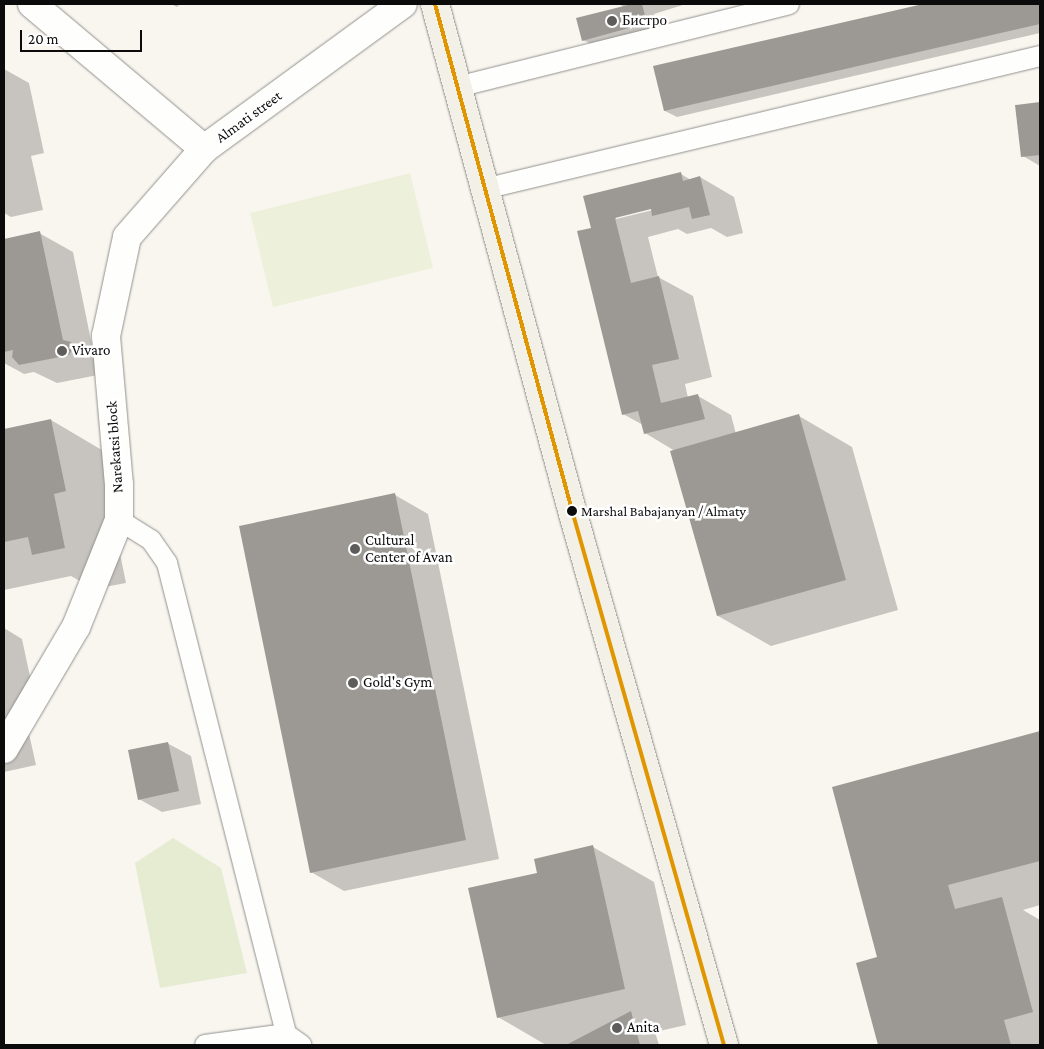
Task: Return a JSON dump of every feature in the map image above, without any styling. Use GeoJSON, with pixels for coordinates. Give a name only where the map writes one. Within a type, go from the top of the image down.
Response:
{"type":"FeatureCollection","features":[{"type":"Feature","properties":{"kind":"main road"},"geometry":{"type":"LineString","coordinates":[[435,4],[573,514],[724,1045]]}},
{"type":"Feature","properties":{"kind":"street","name":"Almati street"},"geometry":{"type":"LineString","coordinates":[[32,4],[204,149],[403,4]]}},
{"type":"Feature","properties":{"kind":"street","name":"Narekatsi block"},"geometry":{"type":"LineString","coordinates":[[4,749],[76,627],[119,520],[119,485],[106,336],[127,237],[204,149]]}},
{"type":"Feature","properties":{"kind":"lane"},"geometry":{"type":"LineString","coordinates":[[457,87],[789,4]]}},
{"type":"Feature","properties":{"kind":"lane"},"geometry":{"type":"LineString","coordinates":[[484,190],[1040,56]]}},
{"type":"Feature","properties":{"kind":"lane"},"geometry":{"type":"LineString","coordinates":[[119,520],[151,540],[167,563],[293,1040],[205,1045]]}},
{"type":"Feature","properties":{"kind":"green space"},"geometry":{"type":"Polygon","coordinates":[[[410,173],[433,268],[273,307],[250,213],[410,173]]]}},
{"type":"Feature","properties":{"kind":"green space"},"geometry":{"type":"Polygon","coordinates":[[[173,838],[221,868],[247,973],[160,988],[135,863],[173,838]]]}},
{"type":"Feature","properties":{"kind":"building","name":"Бистро"},"geometry":{"type":"Polygon","coordinates":[[[632,4],[642,4],[647,23],[582,41],[576,18],[632,4]]]}},
{"type":"Feature","properties":{"kind":"building"},"geometry":{"type":"Polygon","coordinates":[[[923,4],[1040,4],[1040,24],[664,111],[653,66],[923,4]]]}},
{"type":"Feature","properties":{"kind":"building"},"geometry":{"type":"Polygon","coordinates":[[[1040,102],[1040,155],[1021,157],[1015,105],[1040,102]]]}},
{"type":"Feature","properties":{"kind":"building"},"geometry":{"type":"Polygon","coordinates":[[[681,172],[683,181],[700,176],[710,215],[692,219],[689,207],[652,216],[651,209],[615,218],[631,283],[659,276],[679,359],[652,365],[661,403],[698,394],[705,419],[644,434],[638,411],[622,415],[577,231],[591,228],[583,196],[681,172]]]}},
{"type":"Feature","properties":{"kind":"building"},"geometry":{"type":"Polygon","coordinates":[[[40,231],[63,340],[71,342],[73,348],[69,355],[19,365],[12,357],[13,350],[4,352],[4,239],[40,231]]]}},
{"type":"Feature","properties":{"kind":"building"},"geometry":{"type":"Polygon","coordinates":[[[799,414],[846,580],[717,616],[670,451],[799,414]]]}},
{"type":"Feature","properties":{"kind":"building"},"geometry":{"type":"Polygon","coordinates":[[[51,419],[66,491],[54,494],[65,548],[32,555],[28,537],[4,542],[4,429],[51,419]]]}},
{"type":"Feature","properties":{"kind":"building","name":"Gold's Gym"},"geometry":{"type":"Polygon","coordinates":[[[395,493],[466,840],[310,873],[239,526],[395,493]]]}},
{"type":"Feature","properties":{"kind":"building"},"geometry":{"type":"Polygon","coordinates":[[[1040,731],[1040,861],[948,885],[955,909],[1002,897],[1033,1012],[1004,1020],[1011,1045],[878,1045],[856,963],[877,957],[832,787],[1040,731]]]}},
{"type":"Feature","properties":{"kind":"building"},"geometry":{"type":"Polygon","coordinates":[[[168,742],[179,791],[138,800],[128,750],[168,742]]]}},
{"type":"Feature","properties":{"kind":"building"},"geometry":{"type":"Polygon","coordinates":[[[593,845],[625,989],[497,1018],[468,888],[537,873],[534,859],[593,845]]]}},
{"type":"Feature","properties":{"kind":"building","name":"Anita"},"geometry":{"type":"Polygon","coordinates":[[[631,1011],[640,1045],[566,1045],[631,1011]]]}},
{"type":"Feature","properties":{"kind":"transit line"},"geometry":{"type":"LineString","coordinates":[[435,4],[573,514],[724,1045]]}},
{"type":"Feature","properties":{"kind":"place","name":"Бистро"},"geometry":{"type":"Point","coordinates":[612,21]}},
{"type":"Feature","properties":{"kind":"place","name":"Vivaro"},"geometry":{"type":"Point","coordinates":[62,351]}},
{"type":"Feature","properties":{"kind":"place","name":"Marshal Babajanyan / Almaty"},"geometry":{"type":"Point","coordinates":[572,511]}},
{"type":"Feature","properties":{"kind":"place","name":"Cultural Center of Avan"},"geometry":{"type":"Point","coordinates":[355,549]}},
{"type":"Feature","properties":{"kind":"place","name":"Gold's Gym"},"geometry":{"type":"Point","coordinates":[353,683]}},
{"type":"Feature","properties":{"kind":"place","name":"Anita"},"geometry":{"type":"Point","coordinates":[617,1028]}}]}
